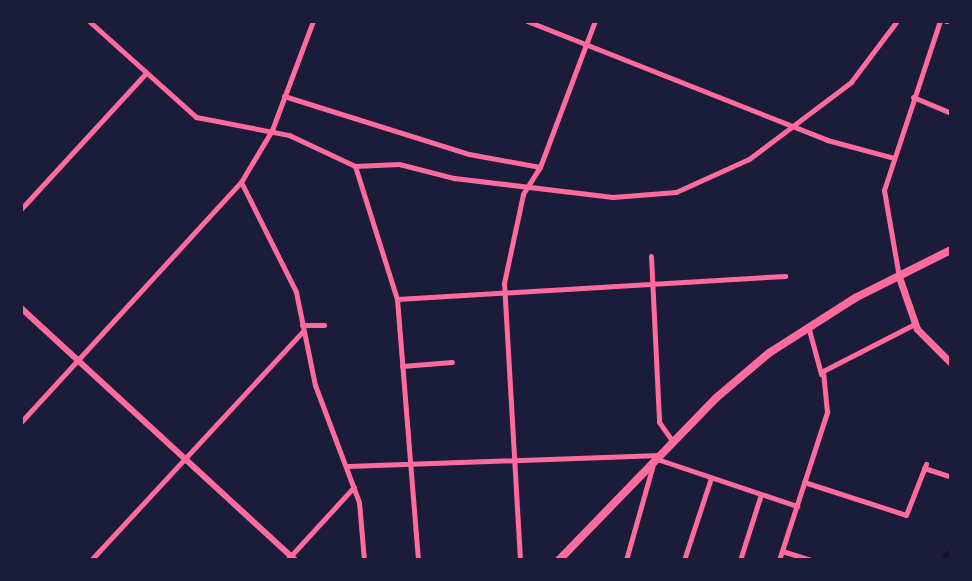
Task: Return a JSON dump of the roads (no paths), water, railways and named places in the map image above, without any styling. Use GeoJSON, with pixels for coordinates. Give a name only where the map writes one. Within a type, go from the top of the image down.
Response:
{"type":"FeatureCollection","features":[{"type":"Feature","properties":{"kind":"main road"},"geometry":{"type":"LineString","coordinates":[[559,560],[716,398],[808,326],[951,250]]}},
{"type":"Feature","properties":{"kind":"main road"},"geometry":{"type":"LineString","coordinates":[[899,277],[915,324],[951,363]]}},
{"type":"Feature","properties":{"kind":"street"},"geometry":{"type":"LineString","coordinates":[[89,21],[188,114],[272,130],[355,166],[399,164],[584,196],[676,192],[749,159],[851,82],[897,21]]}},
{"type":"Feature","properties":{"kind":"street"},"geometry":{"type":"LineString","coordinates":[[21,422],[241,182],[272,130],[313,21]]}},
{"type":"Feature","properties":{"kind":"street"},"geometry":{"type":"LineString","coordinates":[[527,21],[792,127],[894,158]]}},
{"type":"Feature","properties":{"kind":"street"},"geometry":{"type":"LineString","coordinates":[[520,560],[505,292],[526,188],[540,167],[595,21]]}},
{"type":"Feature","properties":{"kind":"street"},"geometry":{"type":"LineString","coordinates":[[899,277],[885,203],[894,158],[940,21]]}},
{"type":"Feature","properties":{"kind":"street"},"geometry":{"type":"LineString","coordinates":[[21,209],[145,74]]}},
{"type":"Feature","properties":{"kind":"street"},"geometry":{"type":"LineString","coordinates":[[285,96],[469,154],[540,167]]}},
{"type":"Feature","properties":{"kind":"street"},"geometry":{"type":"LineString","coordinates":[[913,97],[951,113]]}},
{"type":"Feature","properties":{"kind":"street"},"geometry":{"type":"LineString","coordinates":[[355,166],[397,299],[418,560]]}},
{"type":"Feature","properties":{"kind":"street"},"geometry":{"type":"LineString","coordinates":[[241,182],[282,255],[315,385],[354,487],[364,560]]}},
{"type":"Feature","properties":{"kind":"street"},"geometry":{"type":"LineString","coordinates":[[651,256],[660,422],[673,442]]}},
{"type":"Feature","properties":{"kind":"street"},"geometry":{"type":"LineString","coordinates":[[397,299],[785,276]]}},
{"type":"Feature","properties":{"kind":"street"},"geometry":{"type":"LineString","coordinates":[[21,308],[291,559],[354,487]]}},
{"type":"Feature","properties":{"kind":"street"},"geometry":{"type":"LineString","coordinates":[[91,560],[302,328],[324,324]]}},
{"type":"Feature","properties":{"kind":"street"},"geometry":{"type":"LineString","coordinates":[[821,375],[915,324]]}},
{"type":"Feature","properties":{"kind":"street"},"geometry":{"type":"LineString","coordinates":[[779,560],[827,412],[821,375],[808,326]]}},
{"type":"Feature","properties":{"kind":"street"},"geometry":{"type":"LineString","coordinates":[[402,366],[452,362]]}},
{"type":"Feature","properties":{"kind":"street"},"geometry":{"type":"LineString","coordinates":[[348,467],[515,457],[657,458],[797,506]]}},
{"type":"Feature","properties":{"kind":"street"},"geometry":{"type":"LineString","coordinates":[[626,560],[657,458]]}},
{"type":"Feature","properties":{"kind":"street"},"geometry":{"type":"LineString","coordinates":[[804,482],[906,515],[925,466],[951,477]]}},
{"type":"Feature","properties":{"kind":"street"},"geometry":{"type":"LineString","coordinates":[[684,560],[711,478]]}},
{"type":"Feature","properties":{"kind":"street"},"geometry":{"type":"LineString","coordinates":[[740,560],[761,494]]}},
{"type":"Feature","properties":{"kind":"street"},"geometry":{"type":"LineString","coordinates":[[782,551],[811,560]]}}]}
